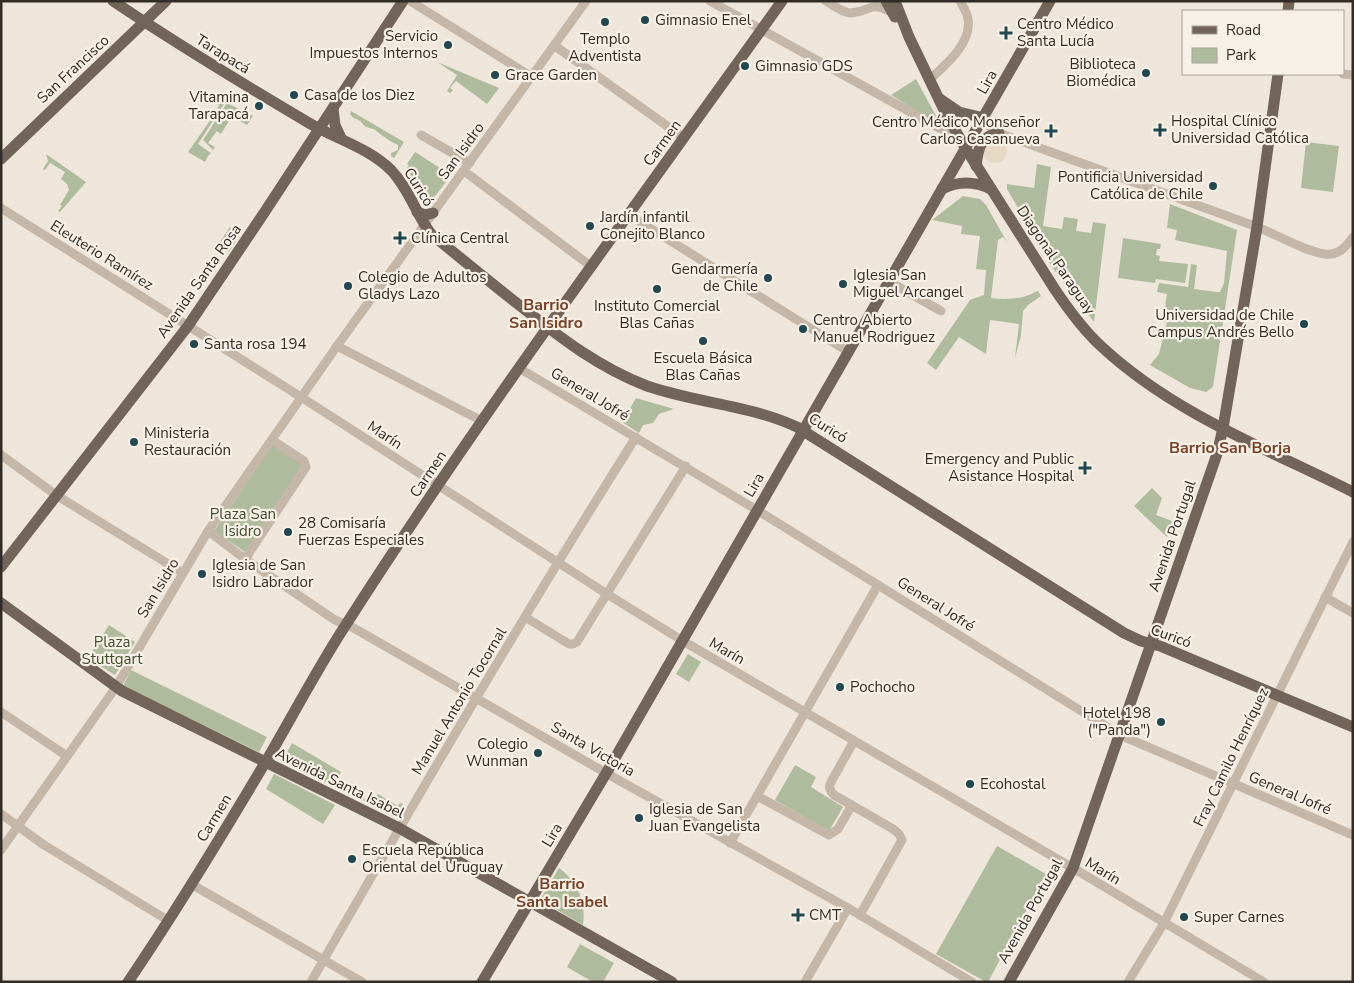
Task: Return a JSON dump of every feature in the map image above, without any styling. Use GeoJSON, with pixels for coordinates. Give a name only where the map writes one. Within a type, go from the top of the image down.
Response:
{"type":"FeatureCollection","features":[{"type":"Feature","properties":{"kind":"main road","name":"Tarapacá"},"geometry":{"type":"LineString","coordinates":[[113,1],[242,84],[319,129]]}},
{"type":"Feature","properties":{"kind":"main road","name":"San Francisco"},"geometry":{"type":"LineString","coordinates":[[1,159],[166,1]]}},
{"type":"Feature","properties":{"kind":"main road","name":"Avenida Santa Rosa"},"geometry":{"type":"LineString","coordinates":[[1,567],[188,326],[403,1]]}},
{"type":"Feature","properties":{"kind":"main road","name":"Carmen"},"geometry":{"type":"LineString","coordinates":[[128,982],[192,884],[346,625],[438,485],[519,368],[782,1]]}},
{"type":"Feature","properties":{"kind":"main road","name":"Lira"},"geometry":{"type":"LineString","coordinates":[[482,982],[683,641],[1050,1]]}},
{"type":"Feature","properties":{"kind":"main road","name":"Diagonal Paraguay"},"geometry":{"type":"LineString","coordinates":[[891,5],[909,37],[937,97],[976,166],[1058,295],[1101,347],[1131,373],[1158,392],[1224,428],[1353,492]]}},
{"type":"Feature","properties":{"kind":"main road","name":"Avenida Portugal"},"geometry":{"type":"LineString","coordinates":[[1009,982],[1072,868],[1217,454],[1224,428],[1257,227],[1278,75]]}},
{"type":"Feature","properties":{"kind":"main road"},"geometry":{"type":"LineString","coordinates":[[937,97],[959,112],[984,118]]}},
{"type":"Feature","properties":{"kind":"main road"},"geometry":{"type":"LineString","coordinates":[[333,109],[335,125],[341,138]]}},
{"type":"Feature","properties":{"kind":"main road","name":"Curicó"},"geometry":{"type":"LineString","coordinates":[[319,129],[341,138],[382,162],[403,184],[424,225],[431,234],[548,328],[593,360],[647,386],[778,419],[803,430],[1124,634],[1160,646],[1353,727]]}},
{"type":"Feature","properties":{"kind":"main road"},"geometry":{"type":"LineString","coordinates":[[976,166],[981,143],[986,137],[999,133]]}},
{"type":"Feature","properties":{"kind":"main road"},"geometry":{"type":"LineString","coordinates":[[942,189],[963,183],[977,184],[990,188]]}},
{"type":"Feature","properties":{"kind":"main road"},"geometry":{"type":"LineString","coordinates":[[417,212],[425,215],[433,213]]}},
{"type":"Feature","properties":{"kind":"main road","name":"Avenida Santa Isabel"},"geometry":{"type":"LineString","coordinates":[[1,603],[116,688],[399,828],[672,982]]}},
{"type":"Feature","properties":{"kind":"street"},"geometry":{"type":"LineString","coordinates":[[410,1],[532,77]]}},
{"type":"Feature","properties":{"kind":"street","name":"San Isidro"},"geometry":{"type":"LineString","coordinates":[[1,850],[116,688],[208,531],[337,346],[586,1]]}},
{"type":"Feature","properties":{"kind":"street"},"geometry":{"type":"LineString","coordinates":[[710,1],[761,31],[941,129],[958,135]]}},
{"type":"Feature","properties":{"kind":"street"},"geometry":{"type":"LineString","coordinates":[[826,1],[850,13],[874,4],[891,5]]}},
{"type":"Feature","properties":{"kind":"street"},"geometry":{"type":"LineString","coordinates":[[929,80],[954,56],[966,34],[968,20],[960,1]]}},
{"type":"Feature","properties":{"kind":"street"},"geometry":{"type":"LineString","coordinates":[[555,46],[684,138]]}},
{"type":"Feature","properties":{"kind":"street"},"geometry":{"type":"LineString","coordinates":[[984,118],[989,126],[999,133],[1257,227],[1323,254],[1336,253],[1342,250],[1352,239]]}},
{"type":"Feature","properties":{"kind":"street"},"geometry":{"type":"LineString","coordinates":[[421,134],[470,163]]}},
{"type":"Feature","properties":{"kind":"street"},"geometry":{"type":"LineString","coordinates":[[464,171],[592,267]]}},
{"type":"Feature","properties":{"kind":"street","name":"Eleuterio Ramírez"},"geometry":{"type":"LineString","coordinates":[[1,208],[188,326]]}},
{"type":"Feature","properties":{"kind":"street"},"geometry":{"type":"LineString","coordinates":[[630,215],[848,352]]}},
{"type":"Feature","properties":{"kind":"street"},"geometry":{"type":"LineString","coordinates":[[888,281],[941,311]]}},
{"type":"Feature","properties":{"kind":"street","name":"Marín"},"geometry":{"type":"LineString","coordinates":[[188,326],[683,641],[1264,982]]}},
{"type":"Feature","properties":{"kind":"street"},"geometry":{"type":"LineString","coordinates":[[337,346],[482,421]]}},
{"type":"Feature","properties":{"kind":"street","name":"General Jofré"},"geometry":{"type":"LineString","coordinates":[[519,368],[686,466],[1120,735],[1353,835]]}},
{"type":"Feature","properties":{"kind":"street","name":"Manuel Antonio Tocornal"},"geometry":{"type":"LineString","coordinates":[[311,982],[476,698],[636,437]]}},
{"type":"Feature","properties":{"kind":"street"},"geometry":{"type":"LineString","coordinates":[[245,559],[306,468],[304,461],[272,440]]}},
{"type":"Feature","properties":{"kind":"street"},"geometry":{"type":"LineString","coordinates":[[1,454],[56,495],[183,573]]}},
{"type":"Feature","properties":{"kind":"street"},"geometry":{"type":"LineString","coordinates":[[525,617],[565,642],[573,644],[580,638],[686,466]]}},
{"type":"Feature","properties":{"kind":"street","name":"Santa Victoria"},"geometry":{"type":"LineString","coordinates":[[208,531],[245,559],[335,620],[848,908],[972,982]]}},
{"type":"Feature","properties":{"kind":"street","name":"Fray Camilo Henríquez"},"geometry":{"type":"LineString","coordinates":[[1128,982],[1164,923],[1353,542]]}},
{"type":"Feature","properties":{"kind":"street"},"geometry":{"type":"LineString","coordinates":[[730,843],[878,585]]}},
{"type":"Feature","properties":{"kind":"street"},"geometry":{"type":"LineString","coordinates":[[1325,596],[1353,613]]}},
{"type":"Feature","properties":{"kind":"street"},"geometry":{"type":"LineString","coordinates":[[1,712],[67,756]]}},
{"type":"Feature","properties":{"kind":"street"},"geometry":{"type":"LineString","coordinates":[[854,741],[829,787],[834,795],[893,829],[902,840],[860,915]]}},
{"type":"Feature","properties":{"kind":"street"},"geometry":{"type":"LineString","coordinates":[[757,796],[829,835],[838,829],[852,805]]}},
{"type":"Feature","properties":{"kind":"street"},"geometry":{"type":"LineString","coordinates":[[1,814],[44,845],[169,921]]}},
{"type":"Feature","properties":{"kind":"street"},"geometry":{"type":"LineString","coordinates":[[192,884],[362,982]]}},
{"type":"Feature","properties":{"kind":"street"},"geometry":{"type":"LineString","coordinates":[[805,982],[848,908]]}},
{"type":"Feature","properties":{"kind":"green space"},"geometry":{"type":"Polygon","coordinates":[[[437,62],[499,88],[487,104],[456,81],[450,88],[453,90],[450,93],[447,91],[457,75],[437,62]]]}},
{"type":"Feature","properties":{"kind":"green space"},"geometry":{"type":"Polygon","coordinates":[[[916,79],[942,127],[891,95],[916,79]]]}},
{"type":"Feature","properties":{"kind":"green space"},"geometry":{"type":"Polygon","coordinates":[[[221,98],[226,101],[198,144],[211,153],[205,162],[188,152],[216,112],[219,105],[217,104],[221,98]]]}},
{"type":"Feature","properties":{"kind":"green space"},"geometry":{"type":"Polygon","coordinates":[[[227,103],[253,116],[247,125],[232,116],[221,134],[217,131],[208,143],[215,147],[213,150],[203,140],[227,103]]]}},
{"type":"Feature","properties":{"kind":"green space"},"geometry":{"type":"Polygon","coordinates":[[[351,111],[404,142],[394,158],[391,156],[391,153],[398,150],[398,145],[352,117],[351,111]]]}},
{"type":"Feature","properties":{"kind":"green space"},"geometry":{"type":"Polygon","coordinates":[[[1306,142],[1339,146],[1333,192],[1301,188],[1306,142]]]}},
{"type":"Feature","properties":{"kind":"green space"},"geometry":{"type":"Polygon","coordinates":[[[415,152],[451,175],[430,203],[426,201],[417,183],[406,169],[415,152]]]}},
{"type":"Feature","properties":{"kind":"green space"},"geometry":{"type":"Polygon","coordinates":[[[46,154],[86,182],[60,212],[58,211],[62,206],[60,205],[69,190],[67,184],[61,179],[65,172],[50,163],[45,170],[43,169],[48,161],[46,154]]]}},
{"type":"Feature","properties":{"kind":"green space"},"geometry":{"type":"Polygon","coordinates":[[[1037,164],[1051,167],[1043,226],[1062,229],[1064,217],[1078,219],[1076,231],[1091,233],[1093,222],[1106,224],[1094,322],[1052,267],[1007,189],[1007,184],[1034,188],[1037,164]]]}},
{"type":"Feature","properties":{"kind":"green space"},"geometry":{"type":"Polygon","coordinates":[[[963,196],[980,199],[986,205],[1007,242],[1003,237],[998,240],[991,298],[1015,298],[1027,296],[1038,291],[1041,296],[1023,311],[1021,335],[1015,358],[1019,324],[990,320],[986,354],[959,337],[936,370],[927,363],[970,300],[984,295],[986,270],[976,269],[980,236],[961,234],[962,226],[932,220],[963,196]]]}},
{"type":"Feature","properties":{"kind":"green space"},"geometry":{"type":"Polygon","coordinates":[[[1170,204],[1237,230],[1213,387],[1206,392],[1190,388],[1150,365],[1159,354],[1167,322],[1163,321],[1167,294],[1157,292],[1159,283],[1188,287],[1191,264],[1197,265],[1194,289],[1220,292],[1224,283],[1227,251],[1175,240],[1177,230],[1167,228],[1170,204]]]}},
{"type":"Feature","properties":{"kind":"green space"},"geometry":{"type":"Polygon","coordinates":[[[230,227],[240,234],[229,252],[218,245],[230,227]]]}},
{"type":"Feature","properties":{"kind":"green space"},"geometry":{"type":"Polygon","coordinates":[[[1123,238],[1161,244],[1160,249],[1157,249],[1156,255],[1160,256],[1159,261],[1188,264],[1185,283],[1156,279],[1155,283],[1118,278],[1123,238]]]}},
{"type":"Feature","properties":{"kind":"green space"},"geometry":{"type":"Polygon","coordinates":[[[636,398],[674,409],[659,414],[653,423],[643,425],[639,433],[622,422],[636,398]]]}},
{"type":"Feature","properties":{"kind":"green space","name":"Plaza San Isidro"},"geometry":{"type":"Polygon","coordinates":[[[273,444],[303,464],[245,552],[214,531],[273,444]]]}},
{"type":"Feature","properties":{"kind":"green space"},"geometry":{"type":"Polygon","coordinates":[[[1152,488],[1162,498],[1156,515],[1172,521],[1167,537],[1134,506],[1152,488]]]}},
{"type":"Feature","properties":{"kind":"green space","name":"Plaza Stuttgart"},"geometry":{"type":"Polygon","coordinates":[[[109,625],[135,642],[115,675],[88,658],[109,625]]]}},
{"type":"Feature","properties":{"kind":"green space"},"geometry":{"type":"Polygon","coordinates":[[[688,654],[701,662],[689,682],[676,674],[688,654]]]}},
{"type":"Feature","properties":{"kind":"green space"},"geometry":{"type":"Polygon","coordinates":[[[131,670],[267,737],[259,752],[123,686],[131,670]]]}},
{"type":"Feature","properties":{"kind":"green space"},"geometry":{"type":"Polygon","coordinates":[[[292,743],[341,772],[336,782],[372,803],[378,794],[398,806],[400,803],[403,804],[397,814],[393,815],[286,763],[284,758],[292,743]]]}},
{"type":"Feature","properties":{"kind":"green space"},"geometry":{"type":"Polygon","coordinates":[[[795,765],[816,777],[811,787],[843,807],[829,831],[775,800],[795,765]]]}},
{"type":"Feature","properties":{"kind":"green space"},"geometry":{"type":"Polygon","coordinates":[[[274,774],[335,805],[323,824],[266,789],[274,774]]]}},
{"type":"Feature","properties":{"kind":"green space"},"geometry":{"type":"Polygon","coordinates":[[[997,846],[1046,874],[988,982],[986,982],[936,954],[997,846]]]}},
{"type":"Feature","properties":{"kind":"green space"},"geometry":{"type":"Polygon","coordinates":[[[559,868],[576,886],[579,893],[583,908],[583,925],[540,900],[559,868]]]}},
{"type":"Feature","properties":{"kind":"green space"},"geometry":{"type":"Polygon","coordinates":[[[580,944],[614,963],[603,982],[593,982],[567,967],[580,944]]]}},
{"type":"Feature","properties":{"kind":"shaded area"},"geometry":{"type":"Polygon","coordinates":[[[995,139],[1003,143],[1007,151],[1003,159],[995,163],[987,159],[983,151],[987,143],[995,139]]]}},
{"type":"Feature","properties":{"kind":"place","name":"Gimnasio Enel"},"geometry":{"type":"Point","coordinates":[645,20]}},
{"type":"Feature","properties":{"kind":"place","name":"Templo Adventista"},"geometry":{"type":"Point","coordinates":[605,22]}},
{"type":"Feature","properties":{"kind":"place","name":"Centro Médico Santa Lucía"},"geometry":{"type":"Point","coordinates":[1006,33]}},
{"type":"Feature","properties":{"kind":"place","name":"Servicio Impuestos Internos"},"geometry":{"type":"Point","coordinates":[448,45]}},
{"type":"Feature","properties":{"kind":"place","name":"Gimnasio GDS"},"geometry":{"type":"Point","coordinates":[745,66]}},
{"type":"Feature","properties":{"kind":"place","name":"Biblioteca Biomédica"},"geometry":{"type":"Point","coordinates":[1146,73]}},
{"type":"Feature","properties":{"kind":"place","name":"Grace Garden"},"geometry":{"type":"Point","coordinates":[495,75]}},
{"type":"Feature","properties":{"kind":"place","name":"Casa de los Diez"},"geometry":{"type":"Point","coordinates":[294,95]}},
{"type":"Feature","properties":{"kind":"place","name":"Vitamina Tarapacá"},"geometry":{"type":"Point","coordinates":[259,106]}},
{"type":"Feature","properties":{"kind":"place","name":"Hospital Clínico Universidad Católica"},"geometry":{"type":"Point","coordinates":[1160,130]}},
{"type":"Feature","properties":{"kind":"place","name":"Centro Médico Monseñor Carlos Casanueva"},"geometry":{"type":"Point","coordinates":[1051,131]}},
{"type":"Feature","properties":{"kind":"place","name":"Pontificia Universidad Católica de Chile"},"geometry":{"type":"Point","coordinates":[1213,186]}},
{"type":"Feature","properties":{"kind":"place","name":"Jardín infantil Conejito Blanco"},"geometry":{"type":"Point","coordinates":[590,226]}},
{"type":"Feature","properties":{"kind":"place","name":"Clínica Central"},"geometry":{"type":"Point","coordinates":[400,238]}},
{"type":"Feature","properties":{"kind":"place","name":"Gendarmería de Chile"},"geometry":{"type":"Point","coordinates":[768,278]}},
{"type":"Feature","properties":{"kind":"place","name":"Iglesia San Miguel Arcangel"},"geometry":{"type":"Point","coordinates":[843,284]}},
{"type":"Feature","properties":{"kind":"place","name":"Colegio de Adultos Gladys Lazo"},"geometry":{"type":"Point","coordinates":[348,286]}},
{"type":"Feature","properties":{"kind":"place","name":"Instituto Comercial Blas Cañas"},"geometry":{"type":"Point","coordinates":[657,289]}},
{"type":"Feature","properties":{"kind":"place","name":"Universidad de Chile Campus Andrés Bello"},"geometry":{"type":"Point","coordinates":[1304,324]}},
{"type":"Feature","properties":{"kind":"place","name":"Centro Abierto Manuel Rodriguez"},"geometry":{"type":"Point","coordinates":[803,329]}},
{"type":"Feature","properties":{"kind":"place","name":"Escuela Básica Blas Cañas"},"geometry":{"type":"Point","coordinates":[703,341]}},
{"type":"Feature","properties":{"kind":"place","name":"Santa rosa 194"},"geometry":{"type":"Point","coordinates":[194,344]}},
{"type":"Feature","properties":{"kind":"place","name":"Ministeria Restauración"},"geometry":{"type":"Point","coordinates":[134,442]}},
{"type":"Feature","properties":{"kind":"place","name":"Emergency and Public Asistance Hospital"},"geometry":{"type":"Point","coordinates":[1085,468]}},
{"type":"Feature","properties":{"kind":"place","name":"28 Comisaría Fuerzas Especiales"},"geometry":{"type":"Point","coordinates":[288,532]}},
{"type":"Feature","properties":{"kind":"place","name":"Iglesia de San Isidro Labrador"},"geometry":{"type":"Point","coordinates":[202,574]}},
{"type":"Feature","properties":{"kind":"place","name":"Pochocho"},"geometry":{"type":"Point","coordinates":[840,687]}},
{"type":"Feature","properties":{"kind":"place","name":"Hotel 198 (\"Panda\")"},"geometry":{"type":"Point","coordinates":[1161,722]}},
{"type":"Feature","properties":{"kind":"place","name":"Colegio Wunman"},"geometry":{"type":"Point","coordinates":[538,753]}},
{"type":"Feature","properties":{"kind":"place","name":"Ecohostal"},"geometry":{"type":"Point","coordinates":[970,784]}},
{"type":"Feature","properties":{"kind":"place","name":"Iglesia de San Juan Evangelista"},"geometry":{"type":"Point","coordinates":[639,818]}},
{"type":"Feature","properties":{"kind":"place","name":"Escuela República Oriental del Uruguay"},"geometry":{"type":"Point","coordinates":[352,859]}},
{"type":"Feature","properties":{"kind":"place","name":"CMT"},"geometry":{"type":"Point","coordinates":[798,915]}},
{"type":"Feature","properties":{"kind":"place","name":"Super Carnes"},"geometry":{"type":"Point","coordinates":[1184,917]}},
{"type":"Feature","properties":{"kind":"district","name":"Barrio San Isidro"},"geometry":{"type":"Point","coordinates":[546,314]}},
{"type":"Feature","properties":{"kind":"district","name":"Barrio San Borja"},"geometry":{"type":"Point","coordinates":[1230,448]}},
{"type":"Feature","properties":{"kind":"district","name":"Barrio Santa Isabel"},"geometry":{"type":"Point","coordinates":[562,893]}}]}
